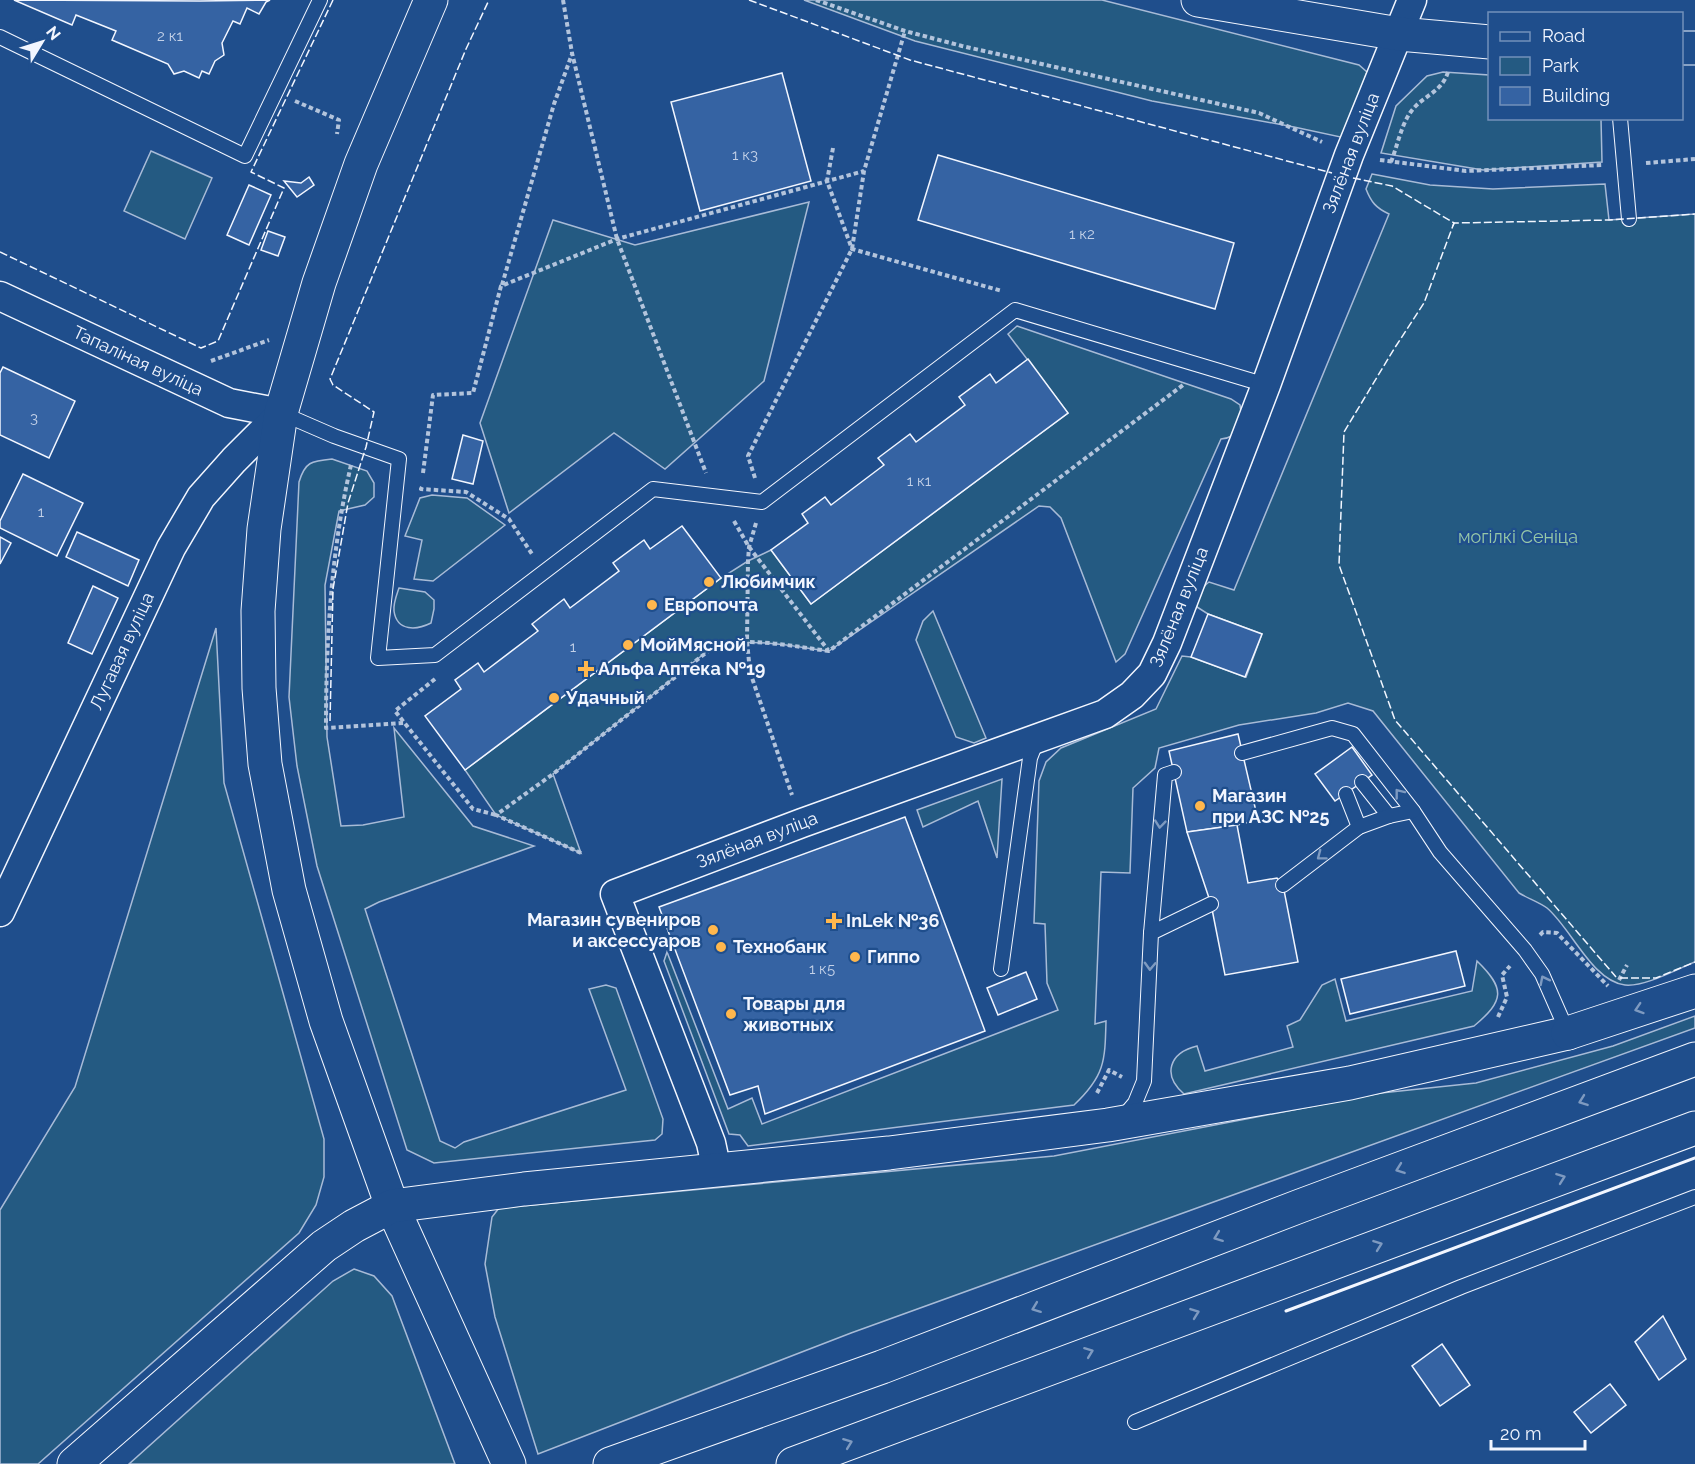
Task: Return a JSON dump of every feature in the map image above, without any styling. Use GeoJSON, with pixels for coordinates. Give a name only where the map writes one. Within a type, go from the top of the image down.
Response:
{"type":"FeatureCollection","features":[{"type":"Feature","properties":{"kind":"main road"},"geometry":{"type":"LineString","coordinates":[[431,0],[361,164],[319,283],[281,413],[264,529],[258,610],[259,688],[265,764],[289,890],[323,1010],[392,1206],[509,1464]]}},
{"type":"Feature","properties":{"kind":"main road"},"geometry":{"type":"LineString","coordinates":[[1198,0],[1399,34],[1488,42]]}},
{"type":"Feature","properties":{"kind":"main road"},"geometry":{"type":"LineString","coordinates":[[74,1464],[324,1246],[354,1226],[392,1206],[524,1189],[889,1153],[1100,1112],[1350,1083],[1568,1033],[1695,991]]}},
{"type":"Feature","properties":{"kind":"main road"},"geometry":{"type":"LineString","coordinates":[[615,1462],[882,1367],[1300,1206],[1695,1059]]}},
{"type":"Feature","properties":{"kind":"main road"},"geometry":{"type":"LineString","coordinates":[[793,1464],[1695,1128]]}},
{"type":"Feature","properties":{"kind":"street","name":"Зялёная вуліца"},"geometry":{"type":"LineString","coordinates":[[717,1171],[711,1143],[615,894],[802,823],[1105,714],[1132,695],[1152,674],[1167,643],[1266,385],[1349,155],[1412,0]]}},
{"type":"Feature","properties":{"kind":"street","name":"Тапаліная вуліца"},"geometry":{"type":"LineString","coordinates":[[0,296],[229,403],[281,413]]}},
{"type":"Feature","properties":{"kind":"street","name":"Лугавая вуліца"},"geometry":{"type":"LineString","coordinates":[[0,912],[171,548],[201,497],[281,413]]}},
{"type":"Feature","properties":{"kind":"lane"},"geometry":{"type":"LineString","coordinates":[[0,37],[245,156],[320,0]]}},
{"type":"Feature","properties":{"kind":"lane"},"geometry":{"type":"LineString","coordinates":[[1620,120],[1629,219]]}},
{"type":"Feature","properties":{"kind":"lane"},"geometry":{"type":"LineString","coordinates":[[281,413],[334,436],[399,459],[378,658],[435,655],[652,489],[762,502],[1015,310],[1266,385]]}},
{"type":"Feature","properties":{"kind":"lane"},"geometry":{"type":"LineString","coordinates":[[1242,753],[1332,728],[1353,734],[1413,811],[1440,852],[1525,950],[1542,974],[1568,1033]]}},
{"type":"Feature","properties":{"kind":"lane"},"geometry":{"type":"LineString","coordinates":[[1001,969],[1030,758],[1037,739]]}},
{"type":"Feature","properties":{"kind":"lane"},"geometry":{"type":"LineString","coordinates":[[1100,1112],[1123,1117],[1135,1103],[1144,1081],[1151,933],[1166,775],[1174,772]]}},
{"type":"Feature","properties":{"kind":"lane"},"geometry":{"type":"LineString","coordinates":[[1362,782],[1389,816]]}},
{"type":"Feature","properties":{"kind":"lane"},"geometry":{"type":"LineString","coordinates":[[1346,794],[1359,827]]}},
{"type":"Feature","properties":{"kind":"lane"},"geometry":{"type":"LineString","coordinates":[[1283,885],[1359,827],[1389,816],[1413,811]]}},
{"type":"Feature","properties":{"kind":"lane"},"geometry":{"type":"LineString","coordinates":[[1151,933],[1211,904]]}},
{"type":"Feature","properties":{"kind":"lane"},"geometry":{"type":"LineString","coordinates":[[1135,1422],[1461,1287],[1695,1197]]}},
{"type":"Feature","properties":{"kind":"path"},"geometry":{"type":"LineString","coordinates":[[563,0],[572,53],[617,239],[704,470],[749,547],[829,651]]}},
{"type":"Feature","properties":{"kind":"path"},"geometry":{"type":"LineString","coordinates":[[816,0],[905,31],[962,46],[1259,112],[1349,155],[1466,171],[1695,159]]}},
{"type":"Feature","properties":{"kind":"path"},"geometry":{"type":"LineString","coordinates":[[802,823],[750,672],[747,641],[749,547],[762,502],[748,456],[852,249],[864,171],[905,31]]}},
{"type":"Feature","properties":{"kind":"path"},"geometry":{"type":"LineString","coordinates":[[1391,162],[1410,113],[1422,100],[1436,92],[1445,80],[1457,40]]}},
{"type":"Feature","properties":{"kind":"path"},"geometry":{"type":"LineString","coordinates":[[544,572],[509,519],[466,492],[421,489],[433,394],[473,393],[501,286],[554,104],[572,53]]}},
{"type":"Feature","properties":{"kind":"path"},"geometry":{"type":"LineString","coordinates":[[298,90],[294,100],[339,120],[336,141]]}},
{"type":"Feature","properties":{"kind":"path"},"geometry":{"type":"LineString","coordinates":[[833,147],[827,181],[852,249]]}},
{"type":"Feature","properties":{"kind":"path"},"geometry":{"type":"LineString","coordinates":[[501,286],[617,239],[864,171]]}},
{"type":"Feature","properties":{"kind":"path"},"geometry":{"type":"LineString","coordinates":[[852,249],[1010,294]]}},
{"type":"Feature","properties":{"kind":"path"},"geometry":{"type":"LineString","coordinates":[[210,361],[268,340]]}},
{"type":"Feature","properties":{"kind":"path"},"geometry":{"type":"LineString","coordinates":[[496,815],[553,774],[712,648],[747,641],[829,651],[1208,367]]}},
{"type":"Feature","properties":{"kind":"path"},"geometry":{"type":"LineString","coordinates":[[356,444],[345,492],[330,590],[326,728],[404,723]]}},
{"type":"Feature","properties":{"kind":"path"},"geometry":{"type":"LineString","coordinates":[[441,674],[395,711],[404,723],[473,809],[496,815],[581,853]]}},
{"type":"Feature","properties":{"kind":"path"},"geometry":{"type":"LineString","coordinates":[[1497,1019],[1507,997],[1502,975],[1544,932],[1557,933],[1609,987],[1621,978],[1627,965]]}},
{"type":"Feature","properties":{"kind":"path"},"geometry":{"type":"LineString","coordinates":[[1100,1112],[1108,1070],[1128,1081],[1144,1081]]}},
{"type":"Feature","properties":{"kind":"green space"},"geometry":{"type":"Polygon","coordinates":[[[804,0],[1102,0],[1359,65],[1367,72],[1345,138],[1152,101],[915,41],[804,0]]]}},
{"type":"Feature","properties":{"kind":"green space"},"geometry":{"type":"Polygon","coordinates":[[[1443,72],[1488,75],[1488,120],[1601,120],[1602,162],[1483,170],[1381,153],[1396,106],[1427,76],[1443,72]]]}},
{"type":"Feature","properties":{"kind":"green space"},"geometry":{"type":"Polygon","coordinates":[[[151,151],[212,178],[185,239],[124,211],[151,151]]]}},
{"type":"Feature","properties":{"kind":"green space","name":"могілкі Сеніца"},"geometry":{"type":"Polygon","coordinates":[[[1372,174],[1430,185],[1493,189],[1605,184],[1609,220],[1695,214],[1695,962],[1633,985],[1613,981],[1602,974],[1547,908],[1519,893],[1373,711],[1348,703],[1316,713],[1239,725],[1159,748],[1155,768],[1133,788],[1130,873],[1101,872],[1095,1024],[1106,1021],[1104,1058],[1092,1085],[1074,1105],[748,1146],[740,1135],[729,1134],[664,961],[667,952],[728,1109],[752,1098],[762,1124],[1058,1010],[1047,983],[1045,924],[1034,923],[1039,781],[1046,762],[1061,748],[1156,709],[1182,656],[1191,657],[1246,677],[1262,634],[1208,614],[1197,607],[1198,600],[1202,590],[1209,582],[1234,590],[1389,214],[1377,207],[1368,194],[1366,189],[1372,174]]]}},
{"type":"Feature","properties":{"kind":"green space"},"geometry":{"type":"Polygon","coordinates":[[[809,202],[764,381],[665,469],[614,433],[509,513],[480,423],[553,220],[635,245],[809,202]]]}},
{"type":"Feature","properties":{"kind":"green space"},"geometry":{"type":"Polygon","coordinates":[[[1017,326],[1231,399],[1240,405],[1239,428],[1233,435],[1221,439],[1125,654],[1116,662],[1061,518],[1050,507],[1039,506],[829,651],[748,643],[718,647],[705,653],[553,774],[581,853],[496,815],[465,770],[721,578],[771,550],[811,604],[1068,413],[1008,334],[1017,326]]]}},
{"type":"Feature","properties":{"kind":"green space"},"geometry":{"type":"Polygon","coordinates":[[[332,459],[367,471],[374,483],[374,497],[365,505],[339,511],[325,585],[327,737],[341,826],[363,825],[404,817],[394,728],[473,826],[534,846],[365,909],[440,1141],[455,1148],[464,1142],[626,1090],[589,989],[606,985],[616,988],[663,1119],[662,1134],[655,1140],[434,1163],[407,1150],[317,866],[297,766],[289,697],[299,482],[307,466],[332,459]]]}},
{"type":"Feature","properties":{"kind":"green space"},"geometry":{"type":"Polygon","coordinates":[[[432,495],[467,498],[505,525],[433,581],[414,579],[422,540],[405,536],[420,498],[432,495]]]}},
{"type":"Feature","properties":{"kind":"green space"},"geometry":{"type":"Polygon","coordinates":[[[399,588],[425,592],[434,600],[431,623],[408,628],[399,623],[394,608],[399,588]]]}},
{"type":"Feature","properties":{"kind":"green space"},"geometry":{"type":"Polygon","coordinates":[[[933,611],[986,738],[974,743],[956,737],[916,640],[923,621],[933,611]]]}},
{"type":"Feature","properties":{"kind":"green space"},"geometry":{"type":"Polygon","coordinates":[[[216,628],[224,783],[324,1139],[324,1177],[316,1205],[299,1233],[38,1464],[0,1464],[0,1210],[75,1087],[216,628]]]}},
{"type":"Feature","properties":{"kind":"green space"},"geometry":{"type":"Polygon","coordinates":[[[1002,779],[997,858],[978,801],[923,827],[917,810],[1002,779]]]}},
{"type":"Feature","properties":{"kind":"green space"},"geometry":{"type":"Polygon","coordinates":[[[1477,961],[1493,979],[1498,995],[1491,1009],[1474,1026],[1184,1094],[1173,1079],[1171,1072],[1175,1059],[1188,1049],[1197,1046],[1205,1071],[1293,1047],[1287,1026],[1300,1020],[1322,985],[1335,979],[1346,1021],[1472,991],[1477,961]]]}},
{"type":"Feature","properties":{"kind":"green space"},"geometry":{"type":"Polygon","coordinates":[[[1695,1016],[1695,1028],[851,1333],[538,1454],[495,1317],[485,1264],[492,1217],[499,1208],[1054,1156],[1381,1093],[1476,1083],[1613,1046],[1695,1016]]]}},
{"type":"Feature","properties":{"kind":"green space"},"geometry":{"type":"Polygon","coordinates":[[[354,1269],[374,1276],[392,1296],[455,1464],[129,1464],[333,1281],[354,1269]]]}},
{"type":"Feature","properties":{"kind":"building"},"geometry":{"type":"Polygon","coordinates":[[[14,0],[270,0],[266,2],[259,14],[247,8],[240,24],[233,21],[222,43],[224,55],[215,61],[209,74],[202,71],[199,78],[184,71],[174,74],[168,64],[112,40],[116,31],[76,15],[72,25],[14,0]]]}},
{"type":"Feature","properties":{"kind":"building"},"geometry":{"type":"Polygon","coordinates":[[[782,73],[811,181],[700,211],[671,102],[782,73]]]}},
{"type":"Feature","properties":{"kind":"building"},"geometry":{"type":"Polygon","coordinates":[[[938,155],[1234,243],[1215,309],[918,220],[938,155]]]}},
{"type":"Feature","properties":{"kind":"building"},"geometry":{"type":"Polygon","coordinates":[[[309,177],[314,185],[297,197],[284,181],[301,183],[309,177]]]}},
{"type":"Feature","properties":{"kind":"building"},"geometry":{"type":"Polygon","coordinates":[[[249,185],[271,195],[249,245],[227,235],[249,185]]]}},
{"type":"Feature","properties":{"kind":"building"},"geometry":{"type":"Polygon","coordinates":[[[268,231],[285,237],[278,256],[261,250],[268,231]]]}},
{"type":"Feature","properties":{"kind":"building"},"geometry":{"type":"Polygon","coordinates":[[[1028,359],[1068,413],[811,604],[771,550],[808,523],[802,514],[825,497],[831,505],[884,465],[878,458],[910,434],[916,442],[965,405],[959,397],[990,374],[996,383],[1028,359]]]}},
{"type":"Feature","properties":{"kind":"building"},"geometry":{"type":"Polygon","coordinates":[[[3,367],[75,401],[49,458],[0,435],[0,373],[3,367]]]}},
{"type":"Feature","properties":{"kind":"building"},"geometry":{"type":"Polygon","coordinates":[[[463,435],[483,441],[473,484],[452,479],[463,435]]]}},
{"type":"Feature","properties":{"kind":"building"},"geometry":{"type":"Polygon","coordinates":[[[23,474],[83,503],[57,556],[0,528],[0,521],[23,474]]]}},
{"type":"Feature","properties":{"kind":"building"},"geometry":{"type":"Polygon","coordinates":[[[682,526],[721,578],[465,770],[425,716],[461,689],[455,680],[478,663],[484,672],[538,631],[532,624],[564,599],[570,608],[619,571],[613,563],[644,540],[650,549],[682,526]]]}},
{"type":"Feature","properties":{"kind":"building"},"geometry":{"type":"Polygon","coordinates":[[[77,532],[139,560],[128,586],[66,557],[77,532]]]}},
{"type":"Feature","properties":{"kind":"building"},"geometry":{"type":"Polygon","coordinates":[[[0,537],[11,543],[0,564],[0,537]]]}},
{"type":"Feature","properties":{"kind":"building"},"geometry":{"type":"Polygon","coordinates":[[[93,586],[118,598],[92,654],[68,643],[93,586]]]}},
{"type":"Feature","properties":{"kind":"building"},"geometry":{"type":"Polygon","coordinates":[[[1208,614],[1262,634],[1245,677],[1191,657],[1208,614]]]}},
{"type":"Feature","properties":{"kind":"building"},"geometry":{"type":"Polygon","coordinates":[[[1238,734],[1258,820],[1187,832],[1169,751],[1238,734]]]}},
{"type":"Feature","properties":{"kind":"building"},"geometry":{"type":"Polygon","coordinates":[[[1352,747],[1372,775],[1335,801],[1315,774],[1352,747]]]}},
{"type":"Feature","properties":{"kind":"building"},"geometry":{"type":"Polygon","coordinates":[[[905,817],[985,1031],[765,1114],[758,1086],[730,1095],[659,907],[905,817]]]}},
{"type":"Feature","properties":{"kind":"building"},"geometry":{"type":"Polygon","coordinates":[[[1237,825],[1248,883],[1277,878],[1283,885],[1298,962],[1225,975],[1211,904],[1187,832],[1237,825]]]}},
{"type":"Feature","properties":{"kind":"building"},"geometry":{"type":"Polygon","coordinates":[[[1456,951],[1465,986],[1350,1014],[1341,979],[1456,951]]]}},
{"type":"Feature","properties":{"kind":"building"},"geometry":{"type":"Polygon","coordinates":[[[1026,972],[1037,999],[998,1015],[987,988],[1026,972]]]}},
{"type":"Feature","properties":{"kind":"building"},"geometry":{"type":"Polygon","coordinates":[[[1663,1316],[1686,1359],[1659,1380],[1635,1342],[1663,1316]]]}},
{"type":"Feature","properties":{"kind":"building"},"geometry":{"type":"Polygon","coordinates":[[[1442,1344],[1470,1385],[1440,1406],[1412,1366],[1442,1344]]]}},
{"type":"Feature","properties":{"kind":"building"},"geometry":{"type":"Polygon","coordinates":[[[1610,1384],[1626,1405],[1591,1433],[1574,1412],[1610,1384]]]}},
{"type":"Feature","properties":{"kind":"fence"},"geometry":{"type":"LineString","coordinates":[[0,252],[201,348],[218,341],[284,188],[251,172],[333,0]]}},
{"type":"Feature","properties":{"kind":"fence"},"geometry":{"type":"LineString","coordinates":[[330,721],[333,589],[348,503],[366,447],[374,412],[333,385],[330,379],[466,49],[489,0]]}},
{"type":"Feature","properties":{"kind":"fence"},"geometry":{"type":"LineString","coordinates":[[749,0],[910,60],[1332,173]]}},
{"type":"Feature","properties":{"kind":"fence"},"geometry":{"type":"LineString","coordinates":[[1353,178],[1392,186],[1454,223],[1424,303],[1344,432],[1339,565],[1395,720],[1616,977]]}},
{"type":"Feature","properties":{"kind":"fence"},"geometry":{"type":"LineString","coordinates":[[1453,226],[1454,223],[1609,220],[1695,214]]}},
{"type":"Feature","properties":{"kind":"fence"},"geometry":{"type":"LineString","coordinates":[[1620,978],[1656,978],[1695,962]]}},
{"type":"Feature","properties":{"kind":"wall"},"geometry":{"type":"LineString","coordinates":[[1286,1311],[1695,1158]]}},
{"type":"Feature","properties":{"kind":"place","name":"Любимчик"},"geometry":{"type":"Point","coordinates":[709,582]}},
{"type":"Feature","properties":{"kind":"place","name":"Европочта"},"geometry":{"type":"Point","coordinates":[652,605]}},
{"type":"Feature","properties":{"kind":"place","name":"МойМясной"},"geometry":{"type":"Point","coordinates":[628,645]}},
{"type":"Feature","properties":{"kind":"place","name":"Альфа Аптека №19"},"geometry":{"type":"Point","coordinates":[586,669]}},
{"type":"Feature","properties":{"kind":"place","name":"Удачный"},"geometry":{"type":"Point","coordinates":[554,698]}},
{"type":"Feature","properties":{"kind":"place","name":"Магазин при АЗС №25"},"geometry":{"type":"Point","coordinates":[1200,806]}},
{"type":"Feature","properties":{"kind":"place","name":"InLek №36"},"geometry":{"type":"Point","coordinates":[834,921]}},
{"type":"Feature","properties":{"kind":"place","name":"Магазин сувениров и аксессуаров"},"geometry":{"type":"Point","coordinates":[713,930]}},
{"type":"Feature","properties":{"kind":"place","name":"Технобанк"},"geometry":{"type":"Point","coordinates":[721,947]}},
{"type":"Feature","properties":{"kind":"place","name":"Гиппо"},"geometry":{"type":"Point","coordinates":[855,957]}},
{"type":"Feature","properties":{"kind":"place","name":"Товары для животных"},"geometry":{"type":"Point","coordinates":[731,1014]}}]}
